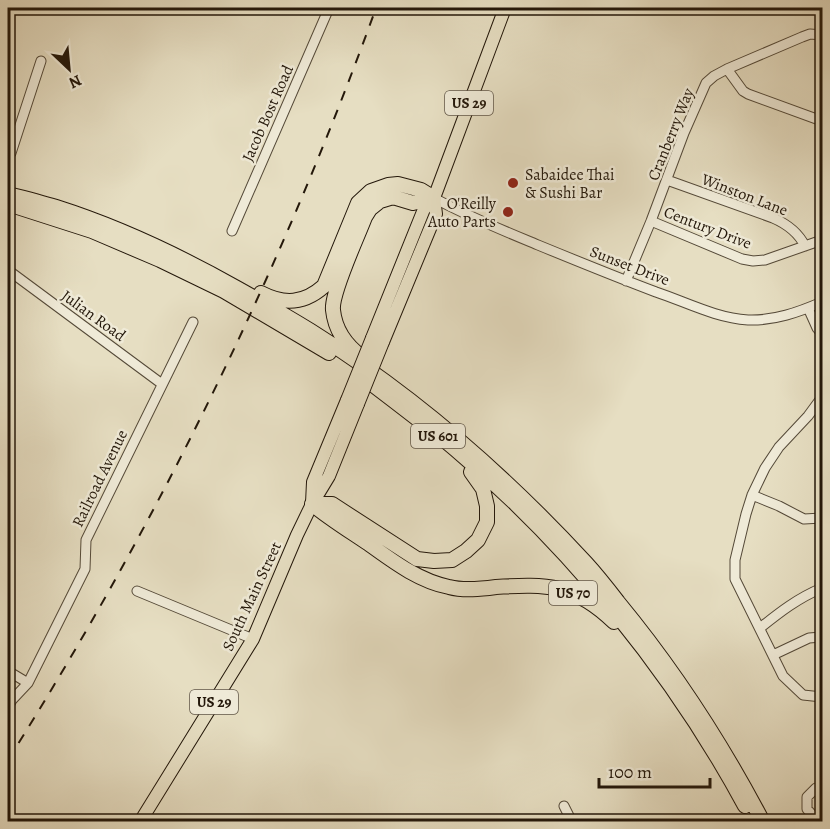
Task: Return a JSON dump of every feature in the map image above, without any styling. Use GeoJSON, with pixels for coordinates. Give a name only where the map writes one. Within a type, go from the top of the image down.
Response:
{"type":"FeatureCollection","features":[{"type":"Feature","properties":{"kind":"highway"},"geometry":{"type":"LineString","coordinates":[[157,247],[208,267],[272,298],[299,301],[315,295],[324,286],[358,203],[371,191],[388,184],[398,184],[421,190],[434,198]]}},
{"type":"Feature","properties":{"kind":"highway","name":"US 601"},"geometry":{"type":"LineString","coordinates":[[8,194],[58,208],[157,247],[206,271],[313,332],[371,371],[527,516],[603,598],[673,690],[705,738],[751,818]]}},
{"type":"Feature","properties":{"kind":"highway","name":"US 70"},"geometry":{"type":"LineString","coordinates":[[434,198],[413,203],[393,197],[380,201],[370,209],[336,290],[332,308],[336,326],[356,353],[398,384],[415,410],[511,486],[587,564],[638,627],[704,717],[763,822]]}},
{"type":"Feature","properties":{"kind":"highway","name":"US 601"},"geometry":{"type":"LineString","coordinates":[[8,204],[92,231],[224,291],[289,328],[415,410]]}},
{"type":"Feature","properties":{"kind":"highway"},"geometry":{"type":"LineString","coordinates":[[312,504],[332,504],[417,559],[452,560],[466,551],[478,540],[487,522],[487,506],[483,489],[473,474],[415,410]]}},
{"type":"Feature","properties":{"kind":"highway","name":"US 70"},"geometry":{"type":"LineString","coordinates":[[312,504],[326,516],[412,573],[431,582],[452,588],[530,585],[554,587],[588,600],[620,629],[661,683],[751,818]]}},
{"type":"Feature","properties":{"kind":"main road","name":"South Main Street"},"geometry":{"type":"LineString","coordinates":[[140,822],[253,639],[312,504],[313,482],[352,402],[424,209],[434,198],[505,8]]}},
{"type":"Feature","properties":{"kind":"street","name":"Jacob Bost Road"},"geometry":{"type":"LineString","coordinates":[[232,231],[329,8]]}},
{"type":"Feature","properties":{"kind":"street","name":"Cranberry Way"},"geometry":{"type":"LineString","coordinates":[[626,281],[706,83],[727,69],[802,37],[810,34],[822,35]]}},
{"type":"Feature","properties":{"kind":"street"},"geometry":{"type":"LineString","coordinates":[[8,156],[21,125],[41,61]]}},
{"type":"Feature","properties":{"kind":"street"},"geometry":{"type":"LineString","coordinates":[[727,69],[743,91],[748,94],[822,121]]}},
{"type":"Feature","properties":{"kind":"street","name":"Winston Lane"},"geometry":{"type":"LineString","coordinates":[[667,180],[786,224],[801,238],[805,246]]}},
{"type":"Feature","properties":{"kind":"street","name":"Sunset Drive"},"geometry":{"type":"LineString","coordinates":[[434,198],[467,216],[626,281],[719,315],[749,320],[776,318],[820,303]]}},
{"type":"Feature","properties":{"kind":"street","name":"Century Drive"},"geometry":{"type":"LineString","coordinates":[[651,221],[753,261],[765,260],[822,240]]}},
{"type":"Feature","properties":{"kind":"street","name":"Julian Road"},"geometry":{"type":"LineString","coordinates":[[8,270],[162,384]]}},
{"type":"Feature","properties":{"kind":"street"},"geometry":{"type":"LineString","coordinates":[[820,303],[822,317]]}},
{"type":"Feature","properties":{"kind":"street"},"geometry":{"type":"LineString","coordinates":[[808,308],[822,334]]}},
{"type":"Feature","properties":{"kind":"street","name":"Railroad Avenue"},"geometry":{"type":"LineString","coordinates":[[8,707],[28,683],[85,569],[86,540],[193,322]]}},
{"type":"Feature","properties":{"kind":"street"},"geometry":{"type":"LineString","coordinates":[[821,403],[779,447],[765,468],[752,495],[743,525],[735,560],[735,579],[783,676],[803,695],[822,697]]}},
{"type":"Feature","properties":{"kind":"street"},"geometry":{"type":"LineString","coordinates":[[752,495],[804,519],[822,518]]}},
{"type":"Feature","properties":{"kind":"street"},"geometry":{"type":"LineString","coordinates":[[760,628],[803,596],[822,588]]}},
{"type":"Feature","properties":{"kind":"street"},"geometry":{"type":"LineString","coordinates":[[137,591],[253,639]]}},
{"type":"Feature","properties":{"kind":"street"},"geometry":{"type":"LineString","coordinates":[[773,655],[809,638],[822,637]]}},
{"type":"Feature","properties":{"kind":"street"},"geometry":{"type":"LineString","coordinates":[[8,671],[28,683]]}},
{"type":"Feature","properties":{"kind":"street"},"geometry":{"type":"LineString","coordinates":[[822,788],[816,788],[807,797],[807,809],[815,818],[822,819]]}},
{"type":"Feature","properties":{"kind":"street"},"geometry":{"type":"LineString","coordinates":[[564,806],[572,822]]}},
{"type":"Feature","properties":{"kind":"railway"},"geometry":{"type":"LineString","coordinates":[[8,760],[63,671],[115,580],[212,394],[299,203],[376,8]]}},
{"type":"Feature","properties":{"kind":"place","name":"Sabaidee Thai & Sushi Bar"},"geometry":{"type":"Point","coordinates":[513,183]}},
{"type":"Feature","properties":{"kind":"place","name":"O'Reilly Auto Parts"},"geometry":{"type":"Point","coordinates":[508,212]}}]}
